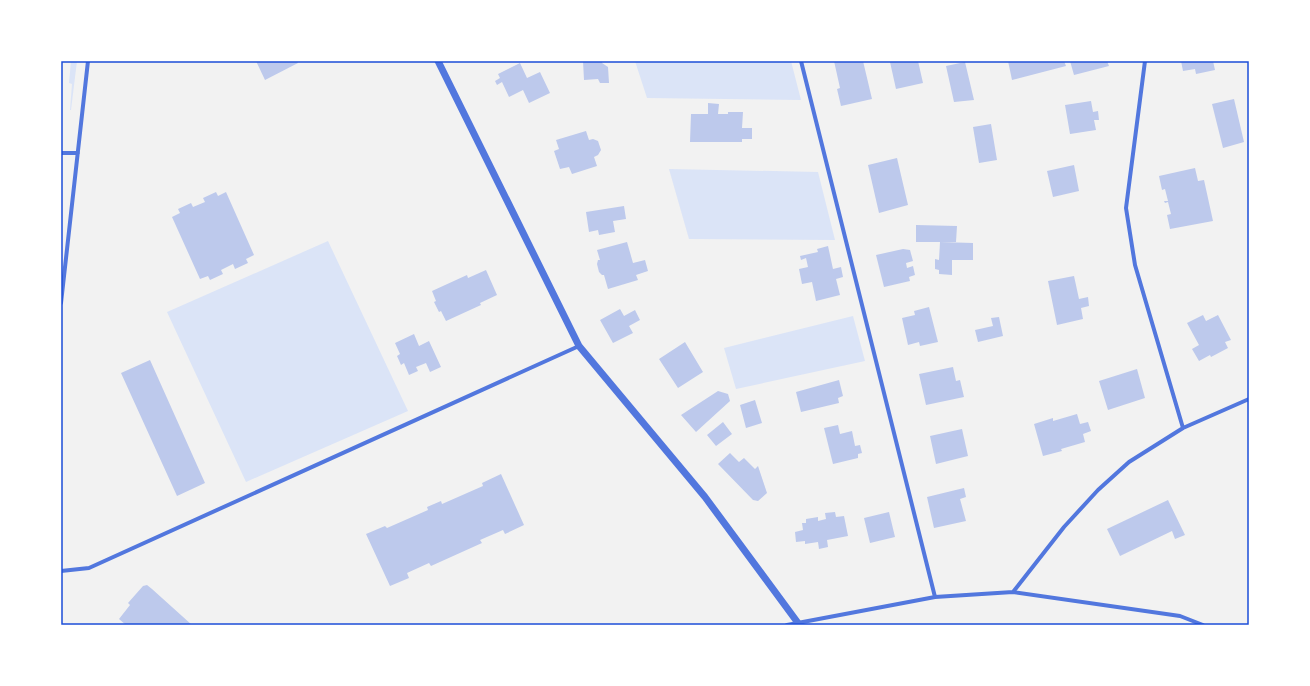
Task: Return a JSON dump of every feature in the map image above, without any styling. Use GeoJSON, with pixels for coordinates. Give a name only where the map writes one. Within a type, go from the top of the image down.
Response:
{"type":"FeatureCollection","features":[{"type":"Feature","properties":{"kind":"street"},"geometry":{"type":"LineString","coordinates":[[61,303],[88,61]]}},
{"type":"Feature","properties":{"kind":"street"},"geometry":{"type":"LineString","coordinates":[[438,61],[579,346],[706,497],[798,624]]}},
{"type":"Feature","properties":{"kind":"street"},"geometry":{"type":"LineString","coordinates":[[801,61],[935,597]]}},
{"type":"Feature","properties":{"kind":"street"},"geometry":{"type":"LineString","coordinates":[[1145,61],[1126,208],[1135,265],[1183,428]]}},
{"type":"Feature","properties":{"kind":"street"},"geometry":{"type":"LineString","coordinates":[[61,153],[78,153]]}},
{"type":"Feature","properties":{"kind":"street"},"geometry":{"type":"LineString","coordinates":[[61,571],[89,568],[579,346]]}},
{"type":"Feature","properties":{"kind":"street"},"geometry":{"type":"LineString","coordinates":[[1013,592],[1064,527],[1098,490],[1129,462],[1183,428],[1249,399]]}},
{"type":"Feature","properties":{"kind":"street"},"geometry":{"type":"LineString","coordinates":[[787,625],[935,597],[1013,592],[1180,616],[1203,625]]}},
{"type":"Feature","properties":{"kind":"shaded area"},"geometry":{"type":"Polygon","coordinates":[[[71,61],[77,61],[70,110],[72,84],[69,83],[71,61]]]}},
{"type":"Feature","properties":{"kind":"shaded area"},"geometry":{"type":"Polygon","coordinates":[[[635,61],[791,61],[801,100],[647,98],[635,61]]]}},
{"type":"Feature","properties":{"kind":"shaded area"},"geometry":{"type":"Polygon","coordinates":[[[669,169],[818,172],[835,240],[689,239],[669,169]]]}},
{"type":"Feature","properties":{"kind":"shaded area"},"geometry":{"type":"Polygon","coordinates":[[[328,241],[408,411],[246,482],[167,312],[328,241]]]}},
{"type":"Feature","properties":{"kind":"shaded area"},"geometry":{"type":"Polygon","coordinates":[[[853,316],[865,361],[736,389],[724,348],[853,316]]]}},
{"type":"Feature","properties":{"kind":"building"},"geometry":{"type":"Polygon","coordinates":[[[256,61],[297,61],[298,63],[265,80],[256,61]]]}},
{"type":"Feature","properties":{"kind":"building"},"geometry":{"type":"Polygon","coordinates":[[[583,61],[602,61],[602,63],[608,67],[609,83],[600,83],[598,79],[584,80],[583,61]]]}},
{"type":"Feature","properties":{"kind":"building"},"geometry":{"type":"Polygon","coordinates":[[[834,61],[863,61],[872,99],[841,106],[837,89],[840,88],[834,61]]]}},
{"type":"Feature","properties":{"kind":"building"},"geometry":{"type":"Polygon","coordinates":[[[918,61],[923,83],[896,89],[890,62],[918,61]]]}},
{"type":"Feature","properties":{"kind":"building"},"geometry":{"type":"Polygon","coordinates":[[[1008,61],[1064,61],[1066,66],[1012,80],[1008,61]]]}},
{"type":"Feature","properties":{"kind":"building"},"geometry":{"type":"Polygon","coordinates":[[[1070,61],[1107,61],[1109,66],[1074,75],[1070,61]]]}},
{"type":"Feature","properties":{"kind":"building"},"geometry":{"type":"Polygon","coordinates":[[[1181,61],[1213,61],[1215,70],[1196,74],[1195,69],[1183,71],[1181,61]]]}},
{"type":"Feature","properties":{"kind":"building"},"geometry":{"type":"Polygon","coordinates":[[[965,62],[974,100],[954,102],[946,66],[965,62]]]}},
{"type":"Feature","properties":{"kind":"building"},"geometry":{"type":"Polygon","coordinates":[[[520,63],[527,78],[540,72],[550,93],[529,103],[523,90],[509,97],[502,82],[497,85],[495,81],[500,78],[498,74],[520,63]]]}},
{"type":"Feature","properties":{"kind":"building"},"geometry":{"type":"Polygon","coordinates":[[[1234,99],[1244,142],[1223,148],[1212,104],[1234,99]]]}},
{"type":"Feature","properties":{"kind":"building"},"geometry":{"type":"Polygon","coordinates":[[[1091,101],[1093,112],[1098,111],[1099,120],[1094,120],[1096,130],[1070,134],[1065,105],[1091,101]]]}},
{"type":"Feature","properties":{"kind":"building"},"geometry":{"type":"Polygon","coordinates":[[[708,103],[719,104],[718,114],[743,112],[742,128],[752,128],[752,139],[742,139],[742,142],[690,142],[691,114],[708,114],[708,103]]]}},
{"type":"Feature","properties":{"kind":"building"},"geometry":{"type":"Polygon","coordinates":[[[991,124],[997,160],[979,163],[973,127],[991,124]]]}},
{"type":"Feature","properties":{"kind":"building"},"geometry":{"type":"Polygon","coordinates":[[[586,131],[589,140],[593,139],[598,141],[601,150],[598,155],[594,157],[597,166],[572,174],[569,167],[560,169],[554,151],[559,149],[556,140],[586,131]]]}},
{"type":"Feature","properties":{"kind":"building"},"geometry":{"type":"Polygon","coordinates":[[[897,158],[908,205],[879,213],[868,165],[897,158]]]}},
{"type":"Feature","properties":{"kind":"building"},"geometry":{"type":"Polygon","coordinates":[[[1074,165],[1079,191],[1053,197],[1047,171],[1074,165]]]}},
{"type":"Feature","properties":{"kind":"building"},"geometry":{"type":"Polygon","coordinates":[[[1195,168],[1198,181],[1204,180],[1213,221],[1170,229],[1167,215],[1171,214],[1168,202],[1165,203],[1164,201],[1168,201],[1165,189],[1162,190],[1159,176],[1195,168]]]}},
{"type":"Feature","properties":{"kind":"building"},"geometry":{"type":"Polygon","coordinates":[[[216,192],[218,196],[226,192],[254,255],[246,259],[248,263],[235,269],[233,264],[221,270],[223,274],[210,280],[208,276],[200,279],[172,217],[180,213],[178,209],[191,203],[193,207],[205,202],[203,198],[216,192]]]}},
{"type":"Feature","properties":{"kind":"building"},"geometry":{"type":"Polygon","coordinates":[[[624,206],[626,219],[613,221],[615,232],[599,235],[598,230],[589,232],[586,212],[624,206]]]}},
{"type":"Feature","properties":{"kind":"building"},"geometry":{"type":"Polygon","coordinates":[[[916,225],[957,226],[956,242],[916,242],[916,225]]]}},
{"type":"Feature","properties":{"kind":"building"},"geometry":{"type":"Polygon","coordinates":[[[627,242],[633,263],[645,260],[648,271],[636,275],[638,280],[608,289],[604,275],[599,272],[597,264],[598,260],[600,260],[597,250],[627,242]]]}},
{"type":"Feature","properties":{"kind":"building"},"geometry":{"type":"Polygon","coordinates":[[[940,242],[973,243],[973,260],[952,260],[952,275],[939,274],[939,270],[935,269],[935,259],[939,260],[940,242]]]}},
{"type":"Feature","properties":{"kind":"building"},"geometry":{"type":"Polygon","coordinates":[[[828,246],[833,269],[841,267],[843,277],[836,279],[840,295],[816,301],[812,282],[802,284],[799,269],[808,267],[806,258],[801,260],[800,256],[818,252],[817,249],[828,246]]]}},
{"type":"Feature","properties":{"kind":"building"},"geometry":{"type":"Polygon","coordinates":[[[903,249],[910,250],[913,261],[906,263],[907,268],[913,266],[915,275],[909,277],[910,281],[884,287],[876,255],[903,249]]]}},
{"type":"Feature","properties":{"kind":"building"},"geometry":{"type":"Polygon","coordinates":[[[486,270],[497,295],[480,303],[481,305],[446,321],[434,302],[436,301],[432,291],[467,275],[468,278],[486,270]]]}},
{"type":"Feature","properties":{"kind":"building"},"geometry":{"type":"Polygon","coordinates":[[[1074,276],[1079,299],[1088,297],[1089,306],[1081,308],[1083,319],[1057,325],[1048,281],[1074,276]]]}},
{"type":"Feature","properties":{"kind":"building"},"geometry":{"type":"Polygon","coordinates":[[[929,307],[938,342],[920,346],[919,342],[908,345],[902,318],[915,315],[914,311],[929,307]]]}},
{"type":"Feature","properties":{"kind":"building"},"geometry":{"type":"Polygon","coordinates":[[[620,309],[624,316],[635,310],[640,320],[629,326],[633,333],[613,343],[600,320],[620,309]]]}},
{"type":"Feature","properties":{"kind":"building"},"geometry":{"type":"Polygon","coordinates":[[[1203,315],[1206,321],[1218,315],[1231,340],[1225,342],[1228,348],[1211,357],[1210,355],[1199,361],[1192,349],[1199,345],[1187,323],[1203,315]]]}},
{"type":"Feature","properties":{"kind":"building"},"geometry":{"type":"Polygon","coordinates":[[[999,317],[1003,336],[978,342],[975,330],[993,326],[991,318],[999,317]]]}},
{"type":"Feature","properties":{"kind":"building"},"geometry":{"type":"Polygon","coordinates":[[[414,334],[419,346],[429,341],[441,367],[430,372],[426,363],[416,367],[418,371],[409,375],[404,363],[401,365],[397,356],[400,354],[395,343],[414,334]]]}},
{"type":"Feature","properties":{"kind":"building"},"geometry":{"type":"Polygon","coordinates":[[[685,342],[703,372],[678,388],[659,359],[685,342]]]}},
{"type":"Feature","properties":{"kind":"building"},"geometry":{"type":"Polygon","coordinates":[[[150,360],[205,483],[177,496],[121,373],[150,360]]]}},
{"type":"Feature","properties":{"kind":"building"},"geometry":{"type":"Polygon","coordinates":[[[953,367],[956,381],[960,380],[964,397],[926,405],[919,374],[953,367]]]}},
{"type":"Feature","properties":{"kind":"building"},"geometry":{"type":"Polygon","coordinates":[[[1137,369],[1145,398],[1108,410],[1099,381],[1137,369]]]}},
{"type":"Feature","properties":{"kind":"building"},"geometry":{"type":"Polygon","coordinates":[[[839,380],[843,396],[838,398],[839,403],[801,412],[796,392],[839,380]]]}},
{"type":"Feature","properties":{"kind":"building"},"geometry":{"type":"Polygon","coordinates":[[[718,391],[728,394],[730,401],[696,432],[681,415],[718,391]]]}},
{"type":"Feature","properties":{"kind":"building"},"geometry":{"type":"Polygon","coordinates":[[[755,400],[762,423],[746,428],[740,405],[755,400]]]}},
{"type":"Feature","properties":{"kind":"building"},"geometry":{"type":"Polygon","coordinates":[[[1077,414],[1080,424],[1088,422],[1091,431],[1083,434],[1085,442],[1061,449],[1062,451],[1043,456],[1034,424],[1053,418],[1053,421],[1077,414]]]}},
{"type":"Feature","properties":{"kind":"building"},"geometry":{"type":"Polygon","coordinates":[[[723,422],[732,434],[716,446],[707,435],[723,422]]]}},
{"type":"Feature","properties":{"kind":"building"},"geometry":{"type":"Polygon","coordinates":[[[838,425],[840,434],[852,431],[855,446],[860,445],[862,453],[858,454],[858,458],[833,464],[824,428],[838,425]]]}},
{"type":"Feature","properties":{"kind":"building"},"geometry":{"type":"Polygon","coordinates":[[[962,429],[968,456],[936,464],[930,436],[962,429]]]}},
{"type":"Feature","properties":{"kind":"building"},"geometry":{"type":"Polygon","coordinates":[[[730,453],[739,462],[744,458],[755,469],[758,466],[767,493],[758,501],[753,500],[718,464],[730,453]]]}},
{"type":"Feature","properties":{"kind":"building"},"geometry":{"type":"Polygon","coordinates":[[[501,474],[524,525],[505,534],[503,530],[480,540],[482,543],[431,566],[429,563],[407,573],[409,578],[390,586],[366,534],[385,526],[387,528],[428,510],[427,507],[441,501],[442,504],[483,486],[482,483],[501,474]]]}},
{"type":"Feature","properties":{"kind":"building"},"geometry":{"type":"Polygon","coordinates":[[[964,488],[966,497],[960,499],[966,521],[934,528],[927,497],[964,488]]]}},
{"type":"Feature","properties":{"kind":"building"},"geometry":{"type":"Polygon","coordinates":[[[1168,500],[1185,535],[1175,539],[1172,531],[1120,556],[1107,529],[1168,500]]]}},
{"type":"Feature","properties":{"kind":"building"},"geometry":{"type":"Polygon","coordinates":[[[835,512],[836,517],[844,516],[848,536],[827,540],[828,547],[819,549],[818,542],[805,544],[805,541],[796,542],[795,532],[803,530],[802,523],[806,523],[806,519],[818,517],[818,521],[826,519],[825,513],[835,512]]]}},
{"type":"Feature","properties":{"kind":"building"},"geometry":{"type":"Polygon","coordinates":[[[889,512],[895,537],[870,543],[864,518],[889,512]]]}},
{"type":"Feature","properties":{"kind":"building"},"geometry":{"type":"Polygon","coordinates":[[[147,585],[192,625],[126,625],[119,619],[130,605],[128,603],[143,586],[147,585]]]}}]}
